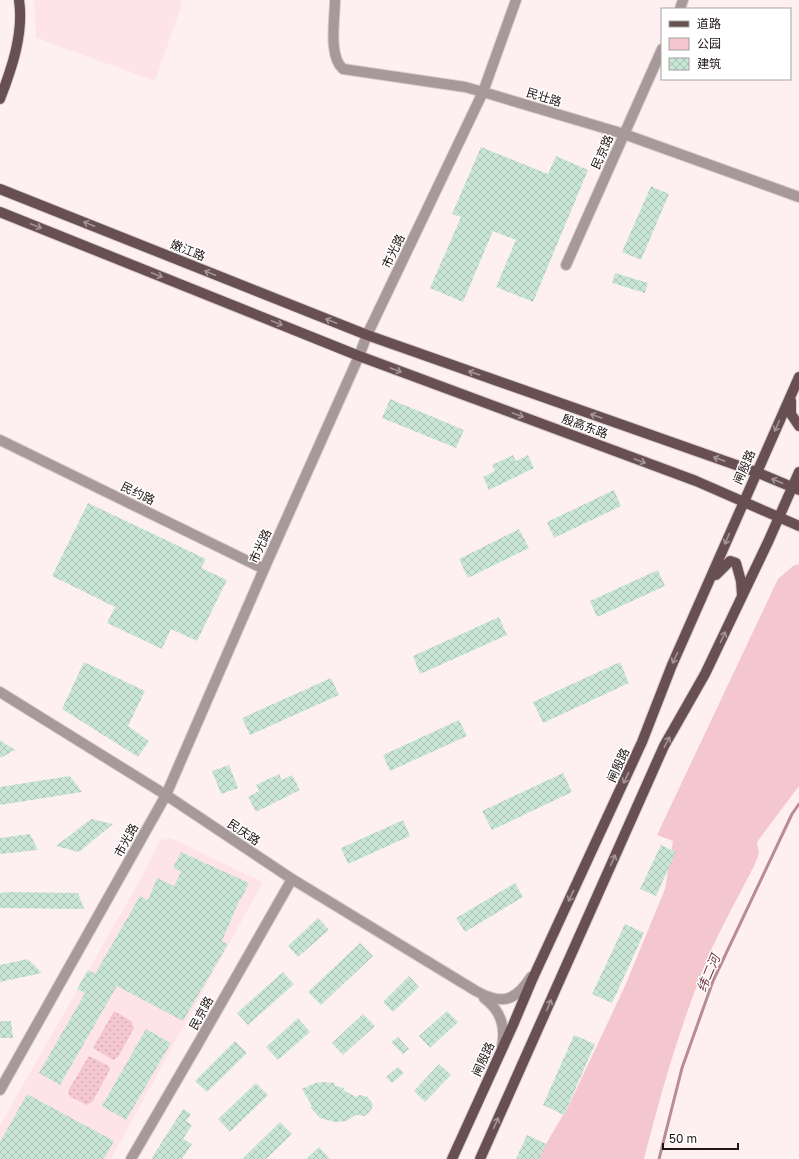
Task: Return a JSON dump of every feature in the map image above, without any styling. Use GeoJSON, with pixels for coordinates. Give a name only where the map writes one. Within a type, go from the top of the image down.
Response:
{"type":"FeatureCollection","features":[{"type":"Feature","properties":{"kind":"main road"},"geometry":{"type":"LineString","coordinates":[[0,99],[10,73],[20,29],[19,0]]}},
{"type":"Feature","properties":{"kind":"main road","name":"嫩江路"},"geometry":{"type":"LineString","coordinates":[[0,189],[367,335]]}},
{"type":"Feature","properties":{"kind":"main road"},"geometry":{"type":"LineString","coordinates":[[0,212],[359,356]]}},
{"type":"Feature","properties":{"kind":"main road","name":"殷高东路"},"geometry":{"type":"LineString","coordinates":[[367,335],[756,472],[796,489]]}},
{"type":"Feature","properties":{"kind":"main road","name":"殷高东路"},"geometry":{"type":"LineString","coordinates":[[359,356],[696,481],[742,503],[799,526]]}},
{"type":"Feature","properties":{"kind":"main road","name":"闸殷路"},"geometry":{"type":"LineString","coordinates":[[452,1159],[642,742],[672,665],[705,592],[742,503],[799,377]]}},
{"type":"Feature","properties":{"kind":"main road"},"geometry":{"type":"LineString","coordinates":[[791,395],[791,414],[799,426]]}},
{"type":"Feature","properties":{"kind":"main road"},"geometry":{"type":"LineString","coordinates":[[480,1159],[664,746],[705,674],[779,519],[796,489],[799,472]]}},
{"type":"Feature","properties":{"kind":"main road"},"geometry":{"type":"LineString","coordinates":[[705,592],[720,569],[725,564],[733,561],[736,563],[740,573],[742,597]]}},
{"type":"Feature","properties":{"kind":"street","name":"民壮路"},"geometry":{"type":"LineString","coordinates":[[335,0],[334,54],[338,65],[343,69],[465,87],[483,92],[624,134],[799,197]]}},
{"type":"Feature","properties":{"kind":"street","name":"市光路"},"geometry":{"type":"LineString","coordinates":[[0,1090],[166,795],[367,335],[483,92],[516,0]]}},
{"type":"Feature","properties":{"kind":"street","name":"民京路"},"geometry":{"type":"LineString","coordinates":[[566,265],[661,51]]}},
{"type":"Feature","properties":{"kind":"street","name":"民约路"},"geometry":{"type":"LineString","coordinates":[[0,440],[264,569]]}},
{"type":"Feature","properties":{"kind":"street","name":"民庆路"},"geometry":{"type":"LineString","coordinates":[[0,692],[166,795],[292,879],[476,991],[489,1002],[500,1016],[504,1030],[500,1052]]}},
{"type":"Feature","properties":{"kind":"street","name":"民京路"},"geometry":{"type":"LineString","coordinates":[[130,1159],[292,879]]}},
{"type":"Feature","properties":{"kind":"street","name":"民庆路"},"geometry":{"type":"LineString","coordinates":[[476,991],[498,1000],[509,998],[519,993],[527,985],[540,964]]}},
{"type":"Feature","properties":{"kind":"shaded area"},"geometry":{"type":"Polygon","coordinates":[[[34,0],[181,0],[182,4],[155,81],[36,38],[34,0]]]}},
{"type":"Feature","properties":{"kind":"shaded area"},"geometry":{"type":"Polygon","coordinates":[[[171,838],[263,882],[111,1159],[0,1159],[0,1125],[141,878],[159,842],[161,840],[171,838]]]}},
{"type":"Feature","properties":{"kind":"green space"},"geometry":{"type":"Polygon","coordinates":[[[799,564],[799,786],[757,842],[759,853],[755,864],[722,927],[701,974],[682,1026],[644,1159],[537,1159],[569,1105],[625,986],[665,889],[673,841],[657,835],[778,579],[793,566],[799,564]]]}},
{"type":"Feature","properties":{"kind":"green space"},"geometry":{"type":"Polygon","coordinates":[[[114,1011],[131,1021],[134,1028],[118,1057],[113,1060],[93,1048],[114,1011]]]}},
{"type":"Feature","properties":{"kind":"green space"},"geometry":{"type":"Polygon","coordinates":[[[89,1056],[109,1066],[110,1069],[93,1101],[87,1105],[71,1097],[68,1093],[89,1056]]]}},
{"type":"Feature","properties":{"kind":"building"},"geometry":{"type":"Polygon","coordinates":[[[481,147],[548,174],[556,156],[588,170],[533,302],[496,287],[516,240],[493,231],[463,302],[430,288],[461,217],[452,214],[481,147]]]}},
{"type":"Feature","properties":{"kind":"building"},"geometry":{"type":"Polygon","coordinates":[[[651,186],[669,194],[641,260],[622,252],[651,186]]]}},
{"type":"Feature","properties":{"kind":"building"},"geometry":{"type":"Polygon","coordinates":[[[615,273],[648,283],[645,293],[612,283],[615,273]]]}},
{"type":"Feature","properties":{"kind":"building"},"geometry":{"type":"Polygon","coordinates":[[[390,399],[464,430],[456,448],[382,418],[390,399]]]}},
{"type":"Feature","properties":{"kind":"building"},"geometry":{"type":"Polygon","coordinates":[[[513,455],[516,461],[528,455],[534,468],[489,490],[483,477],[495,471],[492,465],[513,455]]]}},
{"type":"Feature","properties":{"kind":"building"},"geometry":{"type":"Polygon","coordinates":[[[614,490],[621,506],[554,538],[547,522],[614,490]]]}},
{"type":"Feature","properties":{"kind":"building"},"geometry":{"type":"Polygon","coordinates":[[[88,503],[206,559],[201,568],[227,580],[197,641],[171,629],[162,649],[107,623],[115,607],[52,576],[88,503]]]}},
{"type":"Feature","properties":{"kind":"building"},"geometry":{"type":"Polygon","coordinates":[[[519,529],[529,548],[468,578],[459,559],[519,529]]]}},
{"type":"Feature","properties":{"kind":"building"},"geometry":{"type":"Polygon","coordinates":[[[658,570],[665,586],[597,617],[590,601],[658,570]]]}},
{"type":"Feature","properties":{"kind":"building"},"geometry":{"type":"Polygon","coordinates":[[[499,617],[507,635],[420,674],[413,656],[499,617]]]}},
{"type":"Feature","properties":{"kind":"building"},"geometry":{"type":"Polygon","coordinates":[[[84,662],[145,691],[128,726],[149,741],[138,757],[62,709],[84,662]]]}},
{"type":"Feature","properties":{"kind":"building"},"geometry":{"type":"Polygon","coordinates":[[[620,662],[629,683],[543,723],[533,702],[620,662]]]}},
{"type":"Feature","properties":{"kind":"building"},"geometry":{"type":"Polygon","coordinates":[[[331,678],[339,695],[250,735],[242,718],[331,678]]]}},
{"type":"Feature","properties":{"kind":"building"},"geometry":{"type":"Polygon","coordinates":[[[459,720],[467,736],[390,771],[383,755],[459,720]]]}},
{"type":"Feature","properties":{"kind":"building"},"geometry":{"type":"Polygon","coordinates":[[[0,740],[15,750],[0,758],[0,740]]]}},
{"type":"Feature","properties":{"kind":"building"},"geometry":{"type":"Polygon","coordinates":[[[229,765],[238,788],[221,794],[212,771],[229,765]]]}},
{"type":"Feature","properties":{"kind":"building"},"geometry":{"type":"Polygon","coordinates":[[[563,773],[572,792],[492,830],[482,811],[563,773]]]}},
{"type":"Feature","properties":{"kind":"building"},"geometry":{"type":"Polygon","coordinates":[[[279,774],[282,780],[292,775],[300,790],[256,812],[248,797],[259,791],[256,785],[279,774]]]}},
{"type":"Feature","properties":{"kind":"building"},"geometry":{"type":"Polygon","coordinates":[[[70,776],[82,792],[0,805],[0,787],[70,776]]]}},
{"type":"Feature","properties":{"kind":"building"},"geometry":{"type":"Polygon","coordinates":[[[91,819],[113,824],[79,852],[56,846],[91,819]]]}},
{"type":"Feature","properties":{"kind":"building"},"geometry":{"type":"Polygon","coordinates":[[[403,820],[410,836],[348,864],[341,848],[403,820]]]}},
{"type":"Feature","properties":{"kind":"building"},"geometry":{"type":"Polygon","coordinates":[[[30,834],[38,850],[0,854],[0,838],[30,834]]]}},
{"type":"Feature","properties":{"kind":"building"},"geometry":{"type":"Polygon","coordinates":[[[661,845],[676,852],[656,896],[640,889],[661,845]]]}},
{"type":"Feature","properties":{"kind":"building"},"geometry":{"type":"Polygon","coordinates":[[[181,852],[249,883],[240,899],[222,941],[228,944],[183,1021],[117,986],[60,1085],[39,1073],[85,993],[77,989],[88,970],[95,974],[140,896],[148,900],[157,878],[174,886],[181,872],[173,868],[181,852]]]}},
{"type":"Feature","properties":{"kind":"building"},"geometry":{"type":"Polygon","coordinates":[[[515,883],[523,897],[465,932],[456,918],[515,883]]]}},
{"type":"Feature","properties":{"kind":"building"},"geometry":{"type":"Polygon","coordinates":[[[0,893],[78,893],[84,909],[0,908],[0,893]]]}},
{"type":"Feature","properties":{"kind":"building"},"geometry":{"type":"Polygon","coordinates":[[[318,918],[329,930],[298,957],[288,946],[318,918]]]}},
{"type":"Feature","properties":{"kind":"building"},"geometry":{"type":"Polygon","coordinates":[[[625,924],[644,933],[612,1003],[592,994],[625,924]]]}},
{"type":"Feature","properties":{"kind":"building"},"geometry":{"type":"Polygon","coordinates":[[[360,943],[373,956],[321,1005],[308,992],[360,943]]]}},
{"type":"Feature","properties":{"kind":"building"},"geometry":{"type":"Polygon","coordinates":[[[28,959],[42,973],[0,982],[0,965],[28,959]]]}},
{"type":"Feature","properties":{"kind":"building"},"geometry":{"type":"Polygon","coordinates":[[[283,972],[294,984],[248,1025],[237,1013],[283,972]]]}},
{"type":"Feature","properties":{"kind":"building"},"geometry":{"type":"Polygon","coordinates":[[[409,976],[419,987],[393,1012],[383,1002],[409,976]]]}},
{"type":"Feature","properties":{"kind":"building"},"geometry":{"type":"Polygon","coordinates":[[[447,1011],[458,1022],[430,1048],[419,1036],[447,1011]]]}},
{"type":"Feature","properties":{"kind":"building"},"geometry":{"type":"Polygon","coordinates":[[[363,1014],[375,1026],[343,1055],[332,1043],[363,1014]]]}},
{"type":"Feature","properties":{"kind":"building"},"geometry":{"type":"Polygon","coordinates":[[[298,1018],[310,1032],[278,1060],[266,1047],[298,1018]]]}},
{"type":"Feature","properties":{"kind":"building"},"geometry":{"type":"Polygon","coordinates":[[[0,1021],[11,1021],[13,1038],[0,1038],[0,1021]]]}},
{"type":"Feature","properties":{"kind":"building"},"geometry":{"type":"Polygon","coordinates":[[[146,1029],[171,1043],[126,1120],[102,1106],[146,1029]]]}},
{"type":"Feature","properties":{"kind":"building"},"geometry":{"type":"Polygon","coordinates":[[[574,1035],[595,1044],[564,1115],[543,1105],[574,1035]]]}},
{"type":"Feature","properties":{"kind":"building"},"geometry":{"type":"Polygon","coordinates":[[[398,1037],[409,1049],[403,1054],[391,1042],[398,1037]]]}},
{"type":"Feature","properties":{"kind":"building"},"geometry":{"type":"Polygon","coordinates":[[[235,1041],[247,1053],[207,1092],[195,1081],[235,1041]]]}},
{"type":"Feature","properties":{"kind":"building"},"geometry":{"type":"Polygon","coordinates":[[[439,1064],[451,1075],[425,1102],[414,1091],[439,1064]]]}},
{"type":"Feature","properties":{"kind":"building"},"geometry":{"type":"Polygon","coordinates":[[[398,1067],[404,1073],[392,1083],[386,1077],[398,1067]]]}},
{"type":"Feature","properties":{"kind":"building"},"geometry":{"type":"Polygon","coordinates":[[[256,1083],[268,1095],[230,1132],[218,1119],[256,1083]]]}},
{"type":"Feature","properties":{"kind":"building"},"geometry":{"type":"Polygon","coordinates":[[[315,1083],[335,1083],[335,1086],[344,1088],[343,1090],[356,1097],[360,1095],[368,1097],[373,1105],[371,1110],[365,1116],[356,1115],[346,1121],[335,1122],[320,1118],[310,1107],[312,1106],[302,1089],[315,1083]]]}},
{"type":"Feature","properties":{"kind":"building"},"geometry":{"type":"Polygon","coordinates":[[[27,1094],[114,1141],[104,1159],[0,1159],[0,1142],[27,1094]]]}},
{"type":"Feature","properties":{"kind":"building"},"geometry":{"type":"Polygon","coordinates":[[[183,1109],[191,1114],[186,1121],[192,1125],[183,1139],[192,1144],[182,1159],[151,1159],[183,1109]]]}},
{"type":"Feature","properties":{"kind":"building"},"geometry":{"type":"Polygon","coordinates":[[[280,1122],[292,1134],[266,1159],[242,1159],[280,1122]]]}},
{"type":"Feature","properties":{"kind":"building"},"geometry":{"type":"Polygon","coordinates":[[[527,1135],[546,1144],[539,1159],[516,1159],[527,1135]]]}},
{"type":"Feature","properties":{"kind":"building"},"geometry":{"type":"Polygon","coordinates":[[[319,1147],[330,1159],[306,1159],[319,1147]]]}},
{"type":"Feature","properties":{"kind":"waterway","name":"纬二河"},"geometry":{"type":"LineString","coordinates":[[659,1159],[682,1068],[713,981],[792,814],[799,804]]}}]}
